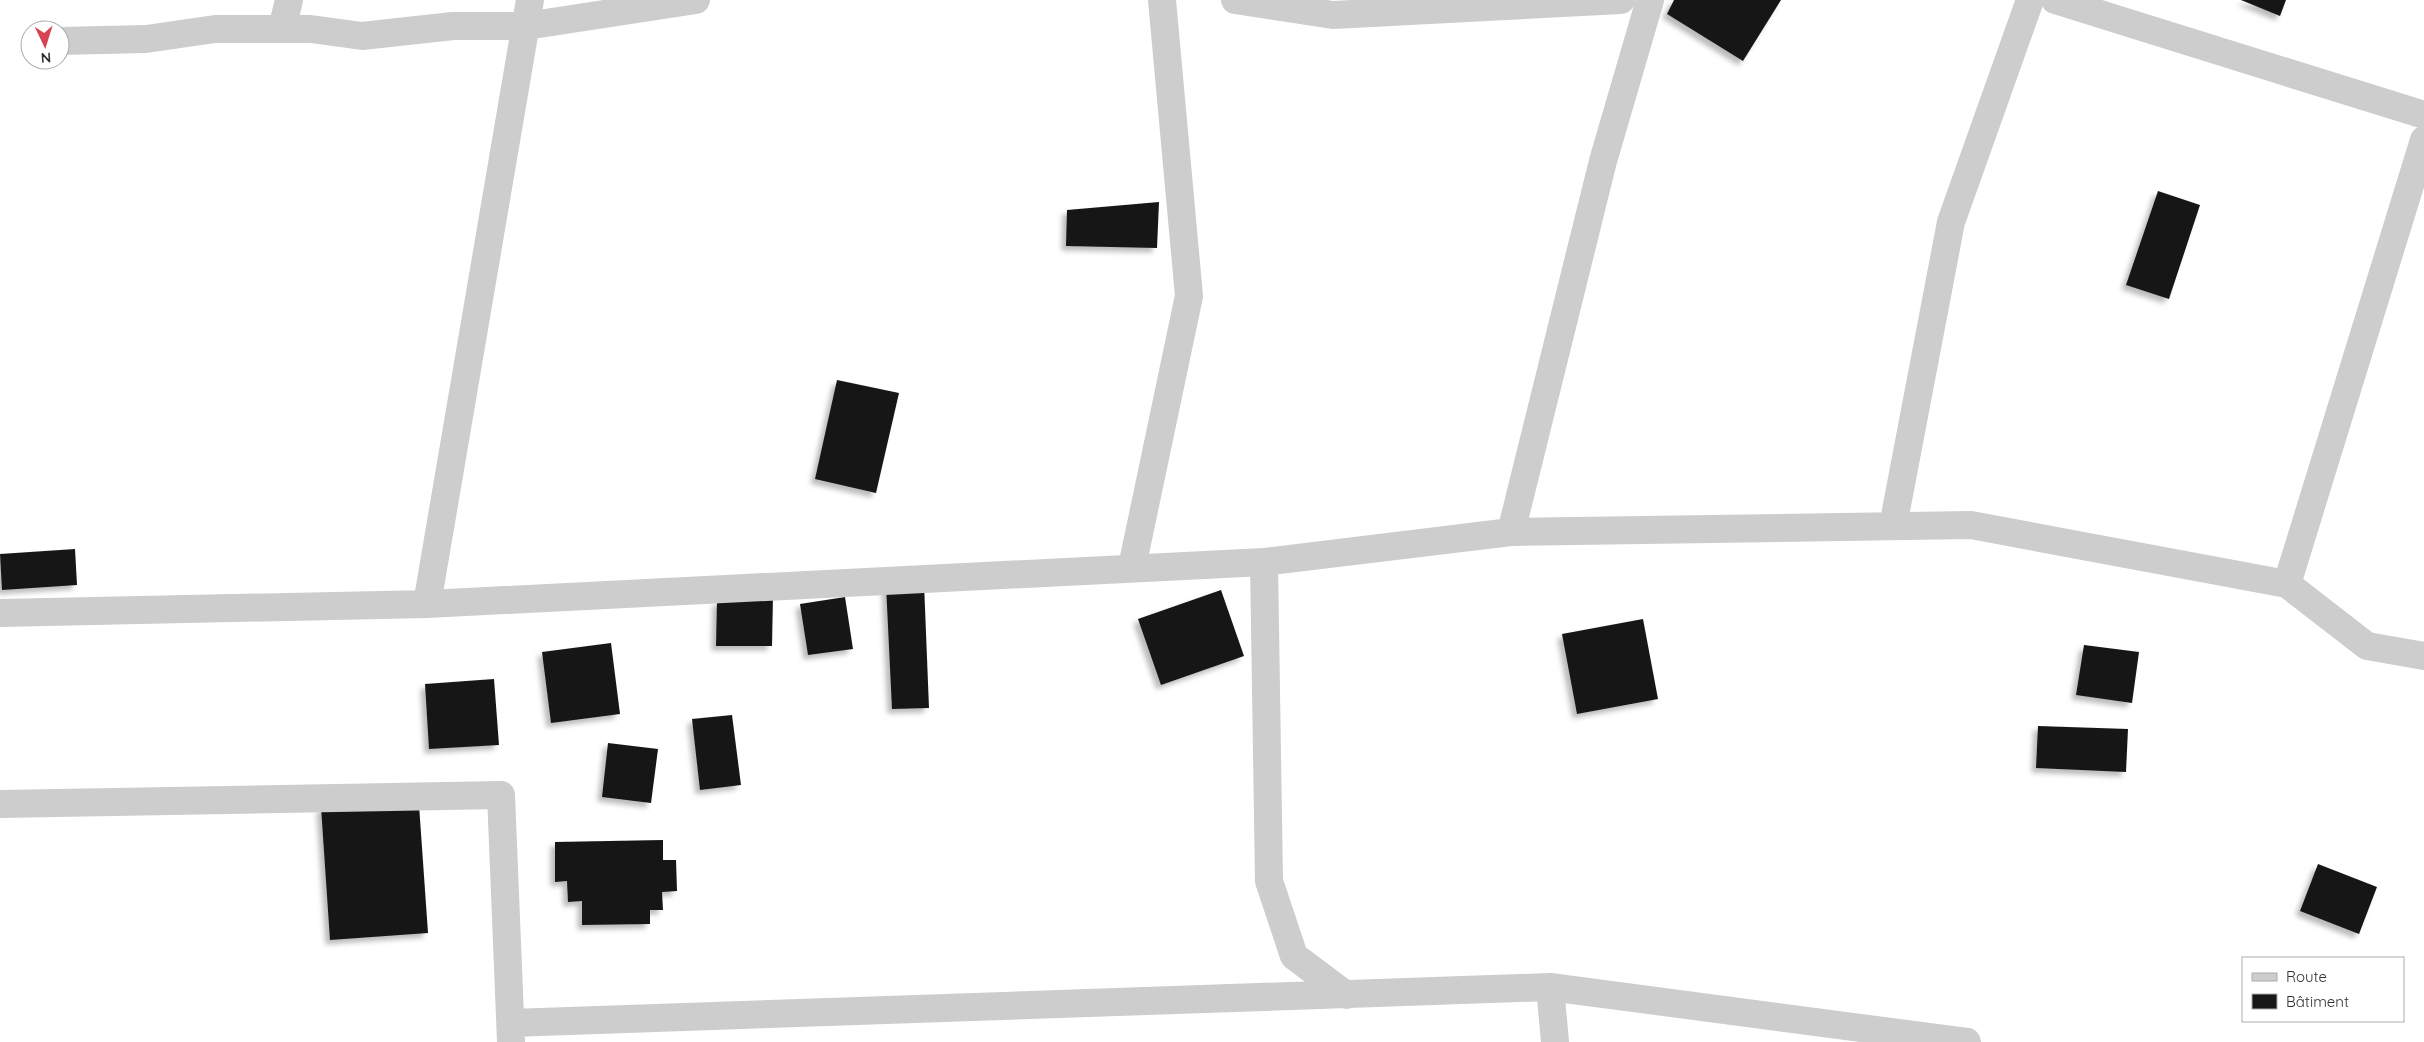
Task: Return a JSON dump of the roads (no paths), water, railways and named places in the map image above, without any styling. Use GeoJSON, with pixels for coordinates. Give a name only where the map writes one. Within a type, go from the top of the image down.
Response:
{"type":"FeatureCollection","features":[{"type":"Feature","properties":{"kind":"street"},"geometry":{"type":"LineString","coordinates":[[282,29],[289,0]]}},
{"type":"Feature","properties":{"kind":"street"},"geometry":{"type":"LineString","coordinates":[[70,41],[146,39],[215,29],[311,29],[362,36],[453,26],[528,13],[696,0]]}},
{"type":"Feature","properties":{"kind":"street"},"geometry":{"type":"LineString","coordinates":[[1132,567],[1189,296],[1162,0]]}},
{"type":"Feature","properties":{"kind":"street"},"geometry":{"type":"LineString","coordinates":[[1235,0],[1284,4],[1332,15],[1621,0]]}},
{"type":"Feature","properties":{"kind":"street"},"geometry":{"type":"LineString","coordinates":[[1511,532],[1603,161],[1650,0]]}},
{"type":"Feature","properties":{"kind":"street"},"geometry":{"type":"LineString","coordinates":[[1893,526],[1951,222],[2030,0]]}},
{"type":"Feature","properties":{"kind":"street"},"geometry":{"type":"LineString","coordinates":[[2056,0],[2424,116]]}},
{"type":"Feature","properties":{"kind":"street"},"geometry":{"type":"LineString","coordinates":[[427,604],[528,13]]}},
{"type":"Feature","properties":{"kind":"street"},"geometry":{"type":"LineString","coordinates":[[2287,584],[2424,140]]}},
{"type":"Feature","properties":{"kind":"street"},"geometry":{"type":"LineString","coordinates":[[0,613],[427,604],[1132,567],[1264,562],[1511,532],[1971,525],[2287,584],[2367,646],[2424,656]]}},
{"type":"Feature","properties":{"kind":"street"},"geometry":{"type":"LineString","coordinates":[[1264,562],[1269,881],[1294,956],[1346,994]]}},
{"type":"Feature","properties":{"kind":"street"},"geometry":{"type":"LineString","coordinates":[[0,804],[501,796],[511,1032],[1346,994],[1550,987],[1967,1042]]}},
{"type":"Feature","properties":{"kind":"street"},"geometry":{"type":"LineString","coordinates":[[1550,987],[1555,1042]]}}]}
